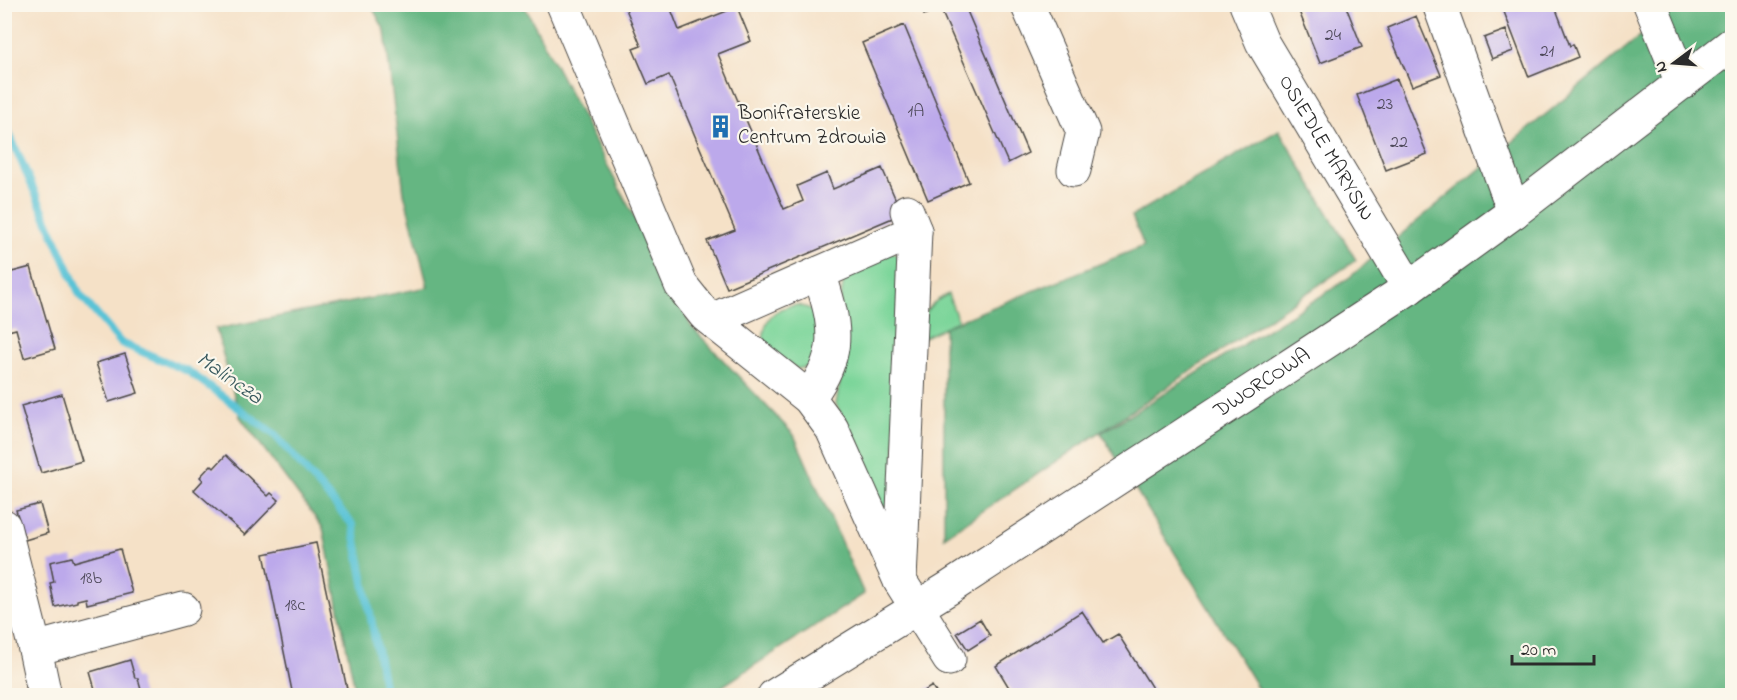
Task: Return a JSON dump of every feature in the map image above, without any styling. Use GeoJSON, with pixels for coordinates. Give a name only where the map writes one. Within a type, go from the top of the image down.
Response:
{"type":"FeatureCollection","features":[{"type":"Feature","properties":{"kind":"street"},"geometry":{"type":"LineString","coordinates":[[562,4],[681,285],[705,315],[809,398],[832,429],[900,581],[949,659]]}},
{"type":"Feature","properties":{"kind":"street"},"geometry":{"type":"LineString","coordinates":[[1027,4],[1083,132],[1074,170]]}},
{"type":"Feature","properties":{"kind":"street","name":"OSIEDLE MARYSIN"},"geometry":{"type":"LineString","coordinates":[[1246,4],[1262,42],[1409,288]]}},
{"type":"Feature","properties":{"kind":"street"},"geometry":{"type":"LineString","coordinates":[[1439,4],[1514,212]]}},
{"type":"Feature","properties":{"kind":"street"},"geometry":{"type":"LineString","coordinates":[[1650,4],[1682,83]]}},
{"type":"Feature","properties":{"kind":"street","name":"DWORCOWA"},"geometry":{"type":"LineString","coordinates":[[774,696],[918,608],[1409,288],[1514,212],[1732,44]]}},
{"type":"Feature","properties":{"kind":"street"},"geometry":{"type":"LineString","coordinates":[[712,320],[819,273],[911,221],[900,581]]}},
{"type":"Feature","properties":{"kind":"street"},"geometry":{"type":"LineString","coordinates":[[809,398],[830,358],[833,335],[828,302],[819,273]]}},
{"type":"Feature","properties":{"kind":"street"},"geometry":{"type":"LineString","coordinates":[[4,526],[45,696]]}},
{"type":"Feature","properties":{"kind":"street"},"geometry":{"type":"LineString","coordinates":[[35,649],[183,609]]}},
{"type":"Feature","properties":{"kind":"green space"},"geometry":{"type":"Polygon","coordinates":[[[371,5],[524,5],[691,326],[794,435],[864,594],[709,695],[356,695],[323,528],[240,417],[216,329],[428,287],[404,193],[385,31],[371,5]]]}},
{"type":"Feature","properties":{"kind":"green space"},"geometry":{"type":"Polygon","coordinates":[[[1682,5],[1732,5],[1732,695],[1262,695],[1101,433],[1345,281],[1669,12],[1682,5]]]}},
{"type":"Feature","properties":{"kind":"green space"},"geometry":{"type":"Polygon","coordinates":[[[1279,130],[1356,260],[944,537],[944,327],[1144,246],[1132,216],[1279,130]]]}},
{"type":"Feature","properties":{"kind":"green space"},"geometry":{"type":"Polygon","coordinates":[[[891,251],[900,258],[893,530],[836,404],[844,360],[840,302],[844,279],[891,251]]]}},
{"type":"Feature","properties":{"kind":"green space"},"geometry":{"type":"Polygon","coordinates":[[[948,294],[958,321],[920,339],[929,307],[948,294]]]}},
{"type":"Feature","properties":{"kind":"green space"},"geometry":{"type":"Polygon","coordinates":[[[798,305],[816,313],[817,361],[807,367],[797,369],[764,346],[764,337],[767,323],[775,312],[798,305]]]}},
{"type":"Feature","properties":{"kind":"building","name":"Bonifraterskie Centrum Zdrowia"},"geometry":{"type":"Polygon","coordinates":[[[624,4],[669,4],[679,30],[737,7],[751,41],[718,54],[784,209],[803,201],[797,186],[827,173],[833,189],[882,168],[902,214],[727,288],[707,241],[735,230],[669,75],[648,84],[633,49],[641,46],[624,4]]]}},
{"type":"Feature","properties":{"kind":"building"},"geometry":{"type":"Polygon","coordinates":[[[919,4],[964,4],[1028,153],[1008,163],[940,8],[924,15],[919,4]]]}},
{"type":"Feature","properties":{"kind":"building"},"geometry":{"type":"Polygon","coordinates":[[[1296,4],[1345,4],[1362,47],[1320,63],[1296,4]]]}},
{"type":"Feature","properties":{"kind":"building"},"geometry":{"type":"Polygon","coordinates":[[[1501,4],[1554,4],[1570,46],[1573,44],[1578,57],[1529,77],[1501,4]]]}},
{"type":"Feature","properties":{"kind":"building"},"geometry":{"type":"Polygon","coordinates":[[[1416,16],[1441,75],[1412,86],[1387,28],[1416,16]]]}},
{"type":"Feature","properties":{"kind":"building"},"geometry":{"type":"Polygon","coordinates":[[[904,25],[969,182],[928,200],[862,43],[904,25]]]}},
{"type":"Feature","properties":{"kind":"building"},"geometry":{"type":"Polygon","coordinates":[[[1506,30],[1513,51],[1492,59],[1484,38],[1506,30]]]}},
{"type":"Feature","properties":{"kind":"building"},"geometry":{"type":"Polygon","coordinates":[[[1397,79],[1427,154],[1386,170],[1357,95],[1397,79]]]}},
{"type":"Feature","properties":{"kind":"building"},"geometry":{"type":"Polygon","coordinates":[[[7,255],[12,272],[31,267],[55,349],[24,358],[16,329],[8,331],[4,320],[4,256],[7,255]]]}},
{"type":"Feature","properties":{"kind":"building"},"geometry":{"type":"Polygon","coordinates":[[[125,354],[138,393],[109,402],[96,363],[125,354]]]}},
{"type":"Feature","properties":{"kind":"building"},"geometry":{"type":"Polygon","coordinates":[[[62,394],[82,461],[41,473],[21,406],[62,394]]]}},
{"type":"Feature","properties":{"kind":"building"},"geometry":{"type":"Polygon","coordinates":[[[226,455],[268,496],[271,493],[279,500],[245,535],[194,490],[203,480],[200,477],[211,465],[214,468],[226,455]]]}},
{"type":"Feature","properties":{"kind":"building"},"geometry":{"type":"Polygon","coordinates":[[[40,504],[48,533],[25,540],[16,510],[40,504]]]}},
{"type":"Feature","properties":{"kind":"building"},"geometry":{"type":"Polygon","coordinates":[[[316,543],[347,689],[316,696],[293,696],[264,554],[316,543]]]}},
{"type":"Feature","properties":{"kind":"building"},"geometry":{"type":"Polygon","coordinates":[[[120,549],[132,593],[87,604],[86,598],[55,607],[50,583],[54,582],[50,562],[72,557],[74,562],[120,549]]]}},
{"type":"Feature","properties":{"kind":"building"},"geometry":{"type":"Polygon","coordinates":[[[1082,611],[1103,643],[1118,634],[1157,696],[1014,696],[996,666],[1082,611]]]}},
{"type":"Feature","properties":{"kind":"building"},"geometry":{"type":"Polygon","coordinates":[[[980,619],[990,636],[968,650],[957,633],[980,619]]]}},
{"type":"Feature","properties":{"kind":"building"},"geometry":{"type":"Polygon","coordinates":[[[130,660],[143,696],[97,696],[90,672],[130,660]]]}},
{"type":"Feature","properties":{"kind":"building"},"geometry":{"type":"Polygon","coordinates":[[[932,686],[938,696],[916,696],[932,686]]]}},
{"type":"Feature","properties":{"kind":"building"},"geometry":{"type":"Polygon","coordinates":[[[31,689],[32,696],[11,696],[11,695],[31,689]]]}},
{"type":"Feature","properties":{"kind":"waterway","name":"Malincza"},"geometry":{"type":"LineString","coordinates":[[4,122],[80,295],[121,343],[188,371],[274,434],[353,525],[386,696]]}},
{"type":"Feature","properties":{"kind":"place","name":"Bonifraterskie Centrum Zdrowia"},"geometry":{"type":"Point","coordinates":[720,126]}}]}
